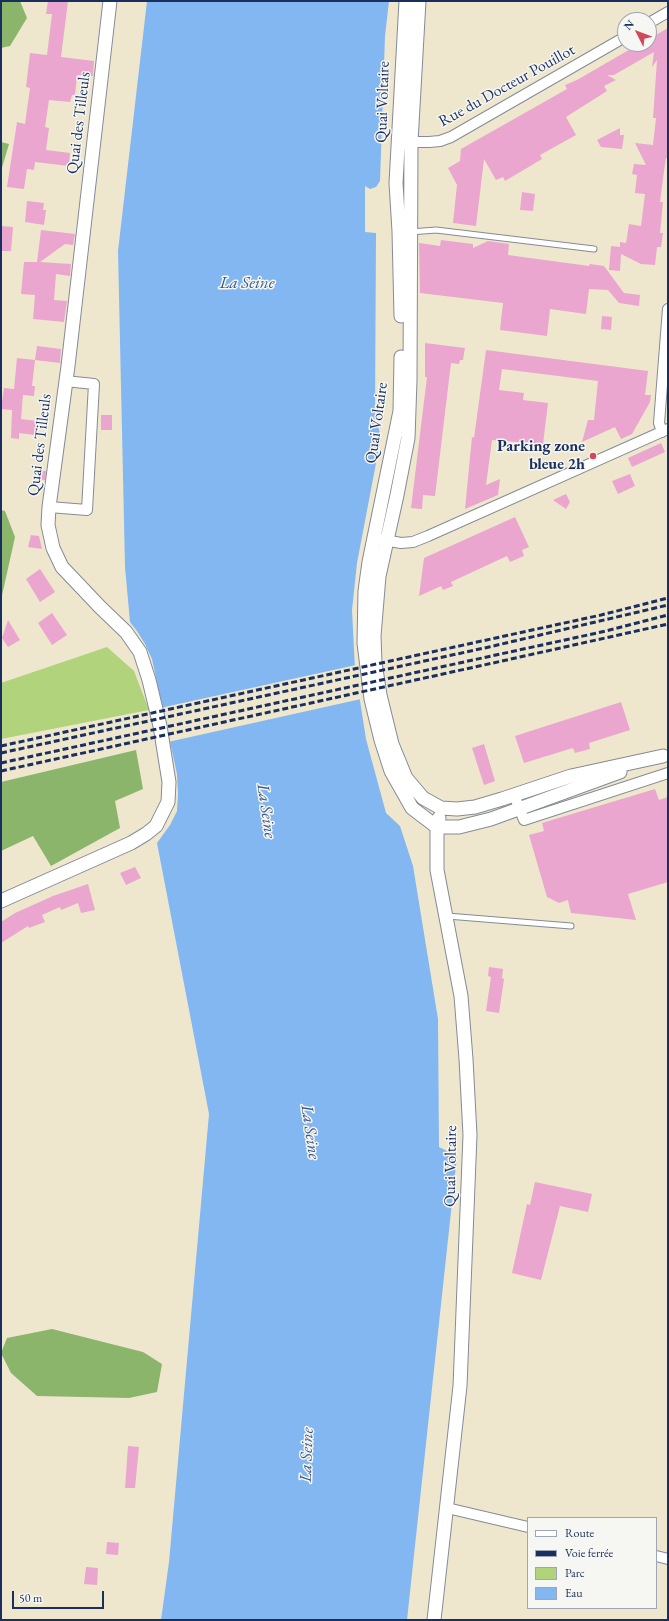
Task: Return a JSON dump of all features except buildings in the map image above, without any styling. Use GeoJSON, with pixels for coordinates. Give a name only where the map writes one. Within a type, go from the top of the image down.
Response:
{"type":"FeatureCollection","features":[{"type":"Feature","properties":{"kind":"street","name":"Quai des Tilleuls"},"geometry":{"type":"LineString","coordinates":[[1,901],[131,843],[156,826],[168,802],[169,782],[162,740],[149,680],[140,652],[126,632],[62,567],[54,548],[48,525],[110,1]]}},
{"type":"Feature","properties":{"kind":"street","name":"Quai Voltaire"},"geometry":{"type":"LineString","coordinates":[[405,142],[406,1]]}},
{"type":"Feature","properties":{"kind":"street","name":"Quai Voltaire"},"geometry":{"type":"LineString","coordinates":[[419,1],[405,142],[396,183],[404,231],[410,380],[408,438],[399,488],[378,576],[374,636],[375,663],[381,701],[392,744],[406,778],[424,798],[441,808],[438,827],[437,870],[461,996],[466,1059],[470,1135],[460,1386],[434,1620]]}},
{"type":"Feature","properties":{"kind":"street"},"geometry":{"type":"LineString","coordinates":[[657,18],[668,12]]}},
{"type":"Feature","properties":{"kind":"street","name":"Rue du Docteur Pouillot"},"geometry":{"type":"LineString","coordinates":[[405,142],[440,141],[451,136],[617,42]]}},
{"type":"Feature","properties":{"kind":"street","name":"Quai Voltaire"},"geometry":{"type":"LineString","coordinates":[[404,231],[400,411],[383,499],[373,538],[365,592],[364,643],[373,706],[380,740],[392,771],[412,808],[438,827]]}},
{"type":"Feature","properties":{"kind":"street"},"geometry":{"type":"LineString","coordinates":[[373,538],[400,543],[413,542],[665,430],[659,424],[668,309]]}},
{"type":"Feature","properties":{"kind":"street"},"geometry":{"type":"LineString","coordinates":[[49,507],[87,510],[94,384],[65,381]]}},
{"type":"Feature","properties":{"kind":"street"},"geometry":{"type":"LineString","coordinates":[[438,827],[459,827],[491,819],[665,756]]}},
{"type":"Feature","properties":{"kind":"street"},"geometry":{"type":"LineString","coordinates":[[441,808],[457,809],[475,806],[571,776],[665,756]]}},
{"type":"Feature","properties":{"kind":"street"},"geometry":{"type":"LineString","coordinates":[[514,794],[524,820],[668,773]]}},
{"type":"Feature","properties":{"kind":"street"},"geometry":{"type":"LineString","coordinates":[[447,1508],[527,1527]]}},
{"type":"Feature","properties":{"kind":"street"},"geometry":{"type":"LineString","coordinates":[[657,1556],[668,1559]]}},
{"type":"Feature","properties":{"kind":"lane"},"geometry":{"type":"LineString","coordinates":[[404,231],[436,230],[594,249]]}},
{"type":"Feature","properties":{"kind":"lane"},"geometry":{"type":"LineString","coordinates":[[446,916],[468,916],[572,926]]}},
{"type":"Feature","properties":{"kind":"green space"},"geometry":{"type":"Polygon","coordinates":[[[1,1],[20,1],[27,18],[10,46],[1,48],[1,1]]]}},
{"type":"Feature","properties":{"kind":"green space"},"geometry":{"type":"Polygon","coordinates":[[[1,142],[9,144],[1,171],[1,142]]]}},
{"type":"Feature","properties":{"kind":"green space"},"geometry":{"type":"Polygon","coordinates":[[[1,510],[5,511],[15,537],[1,600],[1,510]]]}},
{"type":"Feature","properties":{"kind":"green space"},"geometry":{"type":"Polygon","coordinates":[[[107,647],[134,671],[149,710],[1,739],[1,683],[107,647]]]}},
{"type":"Feature","properties":{"kind":"green space"},"geometry":{"type":"Polygon","coordinates":[[[136,750],[143,789],[115,801],[120,828],[51,866],[33,836],[1,851],[1,782],[136,750]]]}},
{"type":"Feature","properties":{"kind":"green space"},"geometry":{"type":"Polygon","coordinates":[[[52,1329],[143,1352],[162,1364],[157,1392],[129,1398],[37,1396],[11,1373],[1,1353],[7,1338],[52,1329]]]}},
{"type":"Feature","properties":{"kind":"water","name":"La Seine"},"geometry":{"type":"Polygon","coordinates":[[[147,1],[389,1],[385,36],[380,181],[376,187],[370,189],[365,186],[365,232],[376,233],[375,415],[381,437],[357,563],[352,610],[355,669],[366,739],[386,813],[400,826],[413,866],[438,1019],[439,1147],[457,1156],[407,1620],[161,1620],[169,1562],[209,1114],[157,843],[170,825],[177,811],[177,774],[152,659],[145,644],[130,622],[125,567],[118,251],[147,1]]]}},
{"type":"Feature","properties":{"kind":"pier"},"geometry":{"type":"Polygon","coordinates":[[[356,665],[361,699],[168,742],[160,708],[356,665]]]}},
{"type":"Feature","properties":{"kind":"railway"},"geometry":{"type":"LineString","coordinates":[[1,746],[601,615],[668,598]]}},
{"type":"Feature","properties":{"kind":"railway"},"geometry":{"type":"LineString","coordinates":[[1,753],[489,647],[668,605]]}},
{"type":"Feature","properties":{"kind":"railway"},"geometry":{"type":"LineString","coordinates":[[1,763],[606,631],[668,615]]}},
{"type":"Feature","properties":{"kind":"railway"},"geometry":{"type":"LineString","coordinates":[[1,771],[668,624]]}},
{"type":"Feature","properties":{"kind":"place","name":"Parking zone bleue 2h"},"geometry":{"type":"Point","coordinates":[593,456]}}]}
